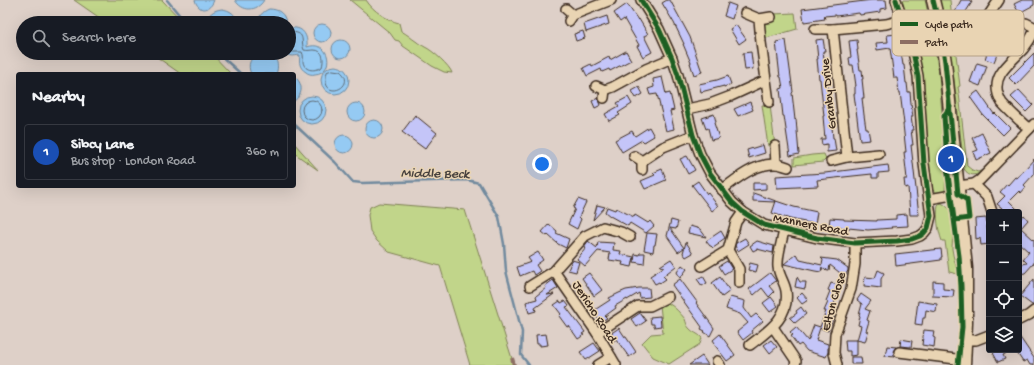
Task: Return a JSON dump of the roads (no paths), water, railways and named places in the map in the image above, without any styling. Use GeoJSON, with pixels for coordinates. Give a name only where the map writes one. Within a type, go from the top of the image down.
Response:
{"type":"FeatureCollection","features":[{"type":"Feature","properties":{"kind":"main road"},"geometry":{"type":"LineString","coordinates":[[933,0],[935,10]]}},
{"type":"Feature","properties":{"kind":"main road"},"geometry":{"type":"LineString","coordinates":[[945,56],[966,268],[967,293],[964,362]]}},
{"type":"Feature","properties":{"kind":"street"},"geometry":{"type":"LineString","coordinates":[[569,15],[611,0]]}},
{"type":"Feature","properties":{"kind":"street","name":"Manners Road"},"geometry":{"type":"LineString","coordinates":[[641,0],[659,29],[672,58],[678,75],[693,135],[700,154],[710,173],[722,190],[743,212],[764,225],[817,238],[855,243],[897,241],[912,239],[920,236],[928,228],[931,216],[924,164],[918,76],[914,56]]}},
{"type":"Feature","properties":{"kind":"street","name":"Manners Road"},"geometry":{"type":"LineString","coordinates":[[896,0],[899,10]]}},
{"type":"Feature","properties":{"kind":"street"},"geometry":{"type":"LineString","coordinates":[[992,10],[999,0]]}},
{"type":"Feature","properties":{"kind":"street"},"geometry":{"type":"LineString","coordinates":[[744,13],[759,19],[771,18]]}},
{"type":"Feature","properties":{"kind":"street"},"geometry":{"type":"LineString","coordinates":[[759,19],[760,42],[769,102]]}},
{"type":"Feature","properties":{"kind":"street"},"geometry":{"type":"LineString","coordinates":[[815,29],[833,29],[892,22]]}},
{"type":"Feature","properties":{"kind":"street","name":"Granby Drive"},"geometry":{"type":"LineString","coordinates":[[833,29],[847,156]]}},
{"type":"Feature","properties":{"kind":"street"},"geometry":{"type":"LineString","coordinates":[[1024,48],[1034,32]]}},
{"type":"Feature","properties":{"kind":"street"},"geometry":{"type":"LineString","coordinates":[[929,199],[958,190],[980,180],[1031,127],[1001,102],[998,92],[997,85],[999,76],[1004,68],[1016,56]]}},
{"type":"Feature","properties":{"kind":"street"},"geometry":{"type":"LineString","coordinates":[[596,86],[605,94],[646,69],[672,58]]}},
{"type":"Feature","properties":{"kind":"street"},"geometry":{"type":"LineString","coordinates":[[687,108],[710,104],[766,80]]}},
{"type":"Feature","properties":{"kind":"street"},"geometry":{"type":"LineString","coordinates":[[642,170],[638,158],[693,135]]}},
{"type":"Feature","properties":{"kind":"street"},"geometry":{"type":"LineString","coordinates":[[775,146],[776,164]]}},
{"type":"Feature","properties":{"kind":"street"},"geometry":{"type":"LineString","coordinates":[[831,161],[847,156],[879,154]]}},
{"type":"Feature","properties":{"kind":"street"},"geometry":{"type":"LineString","coordinates":[[722,190],[738,177],[761,165],[776,164],[788,167]]}},
{"type":"Feature","properties":{"kind":"street"},"geometry":{"type":"LineString","coordinates":[[974,184],[988,197],[991,209]]}},
{"type":"Feature","properties":{"kind":"street"},"geometry":{"type":"LineString","coordinates":[[702,266],[728,250],[736,222],[743,212]]}},
{"type":"Feature","properties":{"kind":"street"},"geometry":{"type":"LineString","coordinates":[[530,286],[554,271],[585,236],[603,227],[621,232],[630,237]]}},
{"type":"Feature","properties":{"kind":"street"},"geometry":{"type":"LineString","coordinates":[[750,345],[773,328],[780,319],[785,308],[786,289],[781,280],[778,269],[778,261],[784,230]]}},
{"type":"Feature","properties":{"kind":"street","name":"Elton Close"},"geometry":{"type":"LineString","coordinates":[[837,365],[834,353],[835,334],[851,289],[855,264],[855,243]]}},
{"type":"Feature","properties":{"kind":"street"},"geometry":{"type":"LineString","coordinates":[[728,250],[739,269],[739,283]]}},
{"type":"Feature","properties":{"kind":"street","name":"Jericho Road"},"geometry":{"type":"LineString","coordinates":[[554,271],[597,334],[616,365]]}},
{"type":"Feature","properties":{"kind":"street"},"geometry":{"type":"LineString","coordinates":[[597,334],[638,306],[650,306],[668,297]]}},
{"type":"Feature","properties":{"kind":"street"},"geometry":{"type":"LineString","coordinates":[[1022,318],[1034,311]]}},
{"type":"Feature","properties":{"kind":"street"},"geometry":{"type":"LineString","coordinates":[[773,328],[796,361],[795,365]]}},
{"type":"Feature","properties":{"kind":"street"},"geometry":{"type":"LineString","coordinates":[[966,340],[976,340],[986,336]]}},
{"type":"Feature","properties":{"kind":"street"},"geometry":{"type":"LineString","coordinates":[[899,352],[964,362]]}},
{"type":"Feature","properties":{"kind":"street"},"geometry":{"type":"LineString","coordinates":[[598,365],[611,357]]}},
{"type":"Feature","properties":{"kind":"water"},"geometry":{"type":"Polygon","coordinates":[[[195,0],[214,0],[210,7],[204,9],[199,7],[195,0]]]}},
{"type":"Feature","properties":{"kind":"water"},"geometry":{"type":"Polygon","coordinates":[[[235,0],[264,0],[258,7],[250,9],[242,7],[235,0]]]}},
{"type":"Feature","properties":{"kind":"water"},"geometry":{"type":"Polygon","coordinates":[[[269,9],[276,10],[283,16],[260,16],[264,11],[269,9]]]}},
{"type":"Feature","properties":{"kind":"water"},"geometry":{"type":"Polygon","coordinates":[[[216,10],[228,10],[235,16],[209,16],[216,10]]]}},
{"type":"Feature","properties":{"kind":"water"},"geometry":{"type":"Polygon","coordinates":[[[322,24],[328,27],[331,33],[328,39],[322,42],[316,39],[313,33],[316,27],[322,24]]]}},
{"type":"Feature","properties":{"kind":"water"},"geometry":{"type":"Polygon","coordinates":[[[296,28],[304,32],[307,39],[307,47],[315,46],[321,48],[325,52],[328,57],[328,63],[326,68],[321,72],[313,74],[308,73],[301,67],[300,55],[296,56],[296,28]]]}},
{"type":"Feature","properties":{"kind":"water"},"geometry":{"type":"Polygon","coordinates":[[[341,40],[347,43],[350,49],[347,55],[341,58],[335,55],[332,49],[335,43],[341,40]]]}},
{"type":"Feature","properties":{"kind":"water"},"geometry":{"type":"Polygon","coordinates":[[[251,60],[276,60],[276,72],[250,72],[249,67],[251,60]]]}},
{"type":"Feature","properties":{"kind":"water"},"geometry":{"type":"Polygon","coordinates":[[[335,66],[345,70],[349,80],[345,90],[335,94],[325,90],[321,80],[325,70],[335,66]]]}},
{"type":"Feature","properties":{"kind":"water"},"geometry":{"type":"Polygon","coordinates":[[[296,78],[301,85],[301,92],[296,99],[296,78]]]}},
{"type":"Feature","properties":{"kind":"water"},"geometry":{"type":"Polygon","coordinates":[[[312,96],[322,100],[326,110],[322,120],[312,124],[302,120],[298,110],[302,100],[312,96]]]}},
{"type":"Feature","properties":{"kind":"water"},"geometry":{"type":"Polygon","coordinates":[[[356,103],[362,106],[365,112],[362,118],[356,121],[350,118],[347,112],[350,106],[356,103]]]}},
{"type":"Feature","properties":{"kind":"water"},"geometry":{"type":"Polygon","coordinates":[[[374,120],[380,123],[383,129],[380,135],[374,138],[368,135],[365,129],[368,123],[374,120]]]}},
{"type":"Feature","properties":{"kind":"water"},"geometry":{"type":"Polygon","coordinates":[[[344,135],[350,138],[353,144],[350,150],[344,153],[338,150],[335,144],[338,138],[344,135]]]}},
{"type":"Feature","properties":{"kind":"waterway","name":"Middle Beck"},"geometry":{"type":"LineString","coordinates":[[167,0],[180,16]]}},
{"type":"Feature","properties":{"kind":"waterway","name":"Middle Beck"},"geometry":{"type":"LineString","coordinates":[[226,60],[239,72]]}},
{"type":"Feature","properties":{"kind":"waterway","name":"Middle Beck"},"geometry":{"type":"LineString","coordinates":[[296,126],[335,162],[353,182],[467,180],[479,183],[499,217],[504,244],[506,271],[522,332],[521,355],[529,365]]}},
{"type":"Feature","properties":{"kind":"place","name":"Sibcy Lane"},"geometry":{"type":"Point","coordinates":[951,159]}}]}
